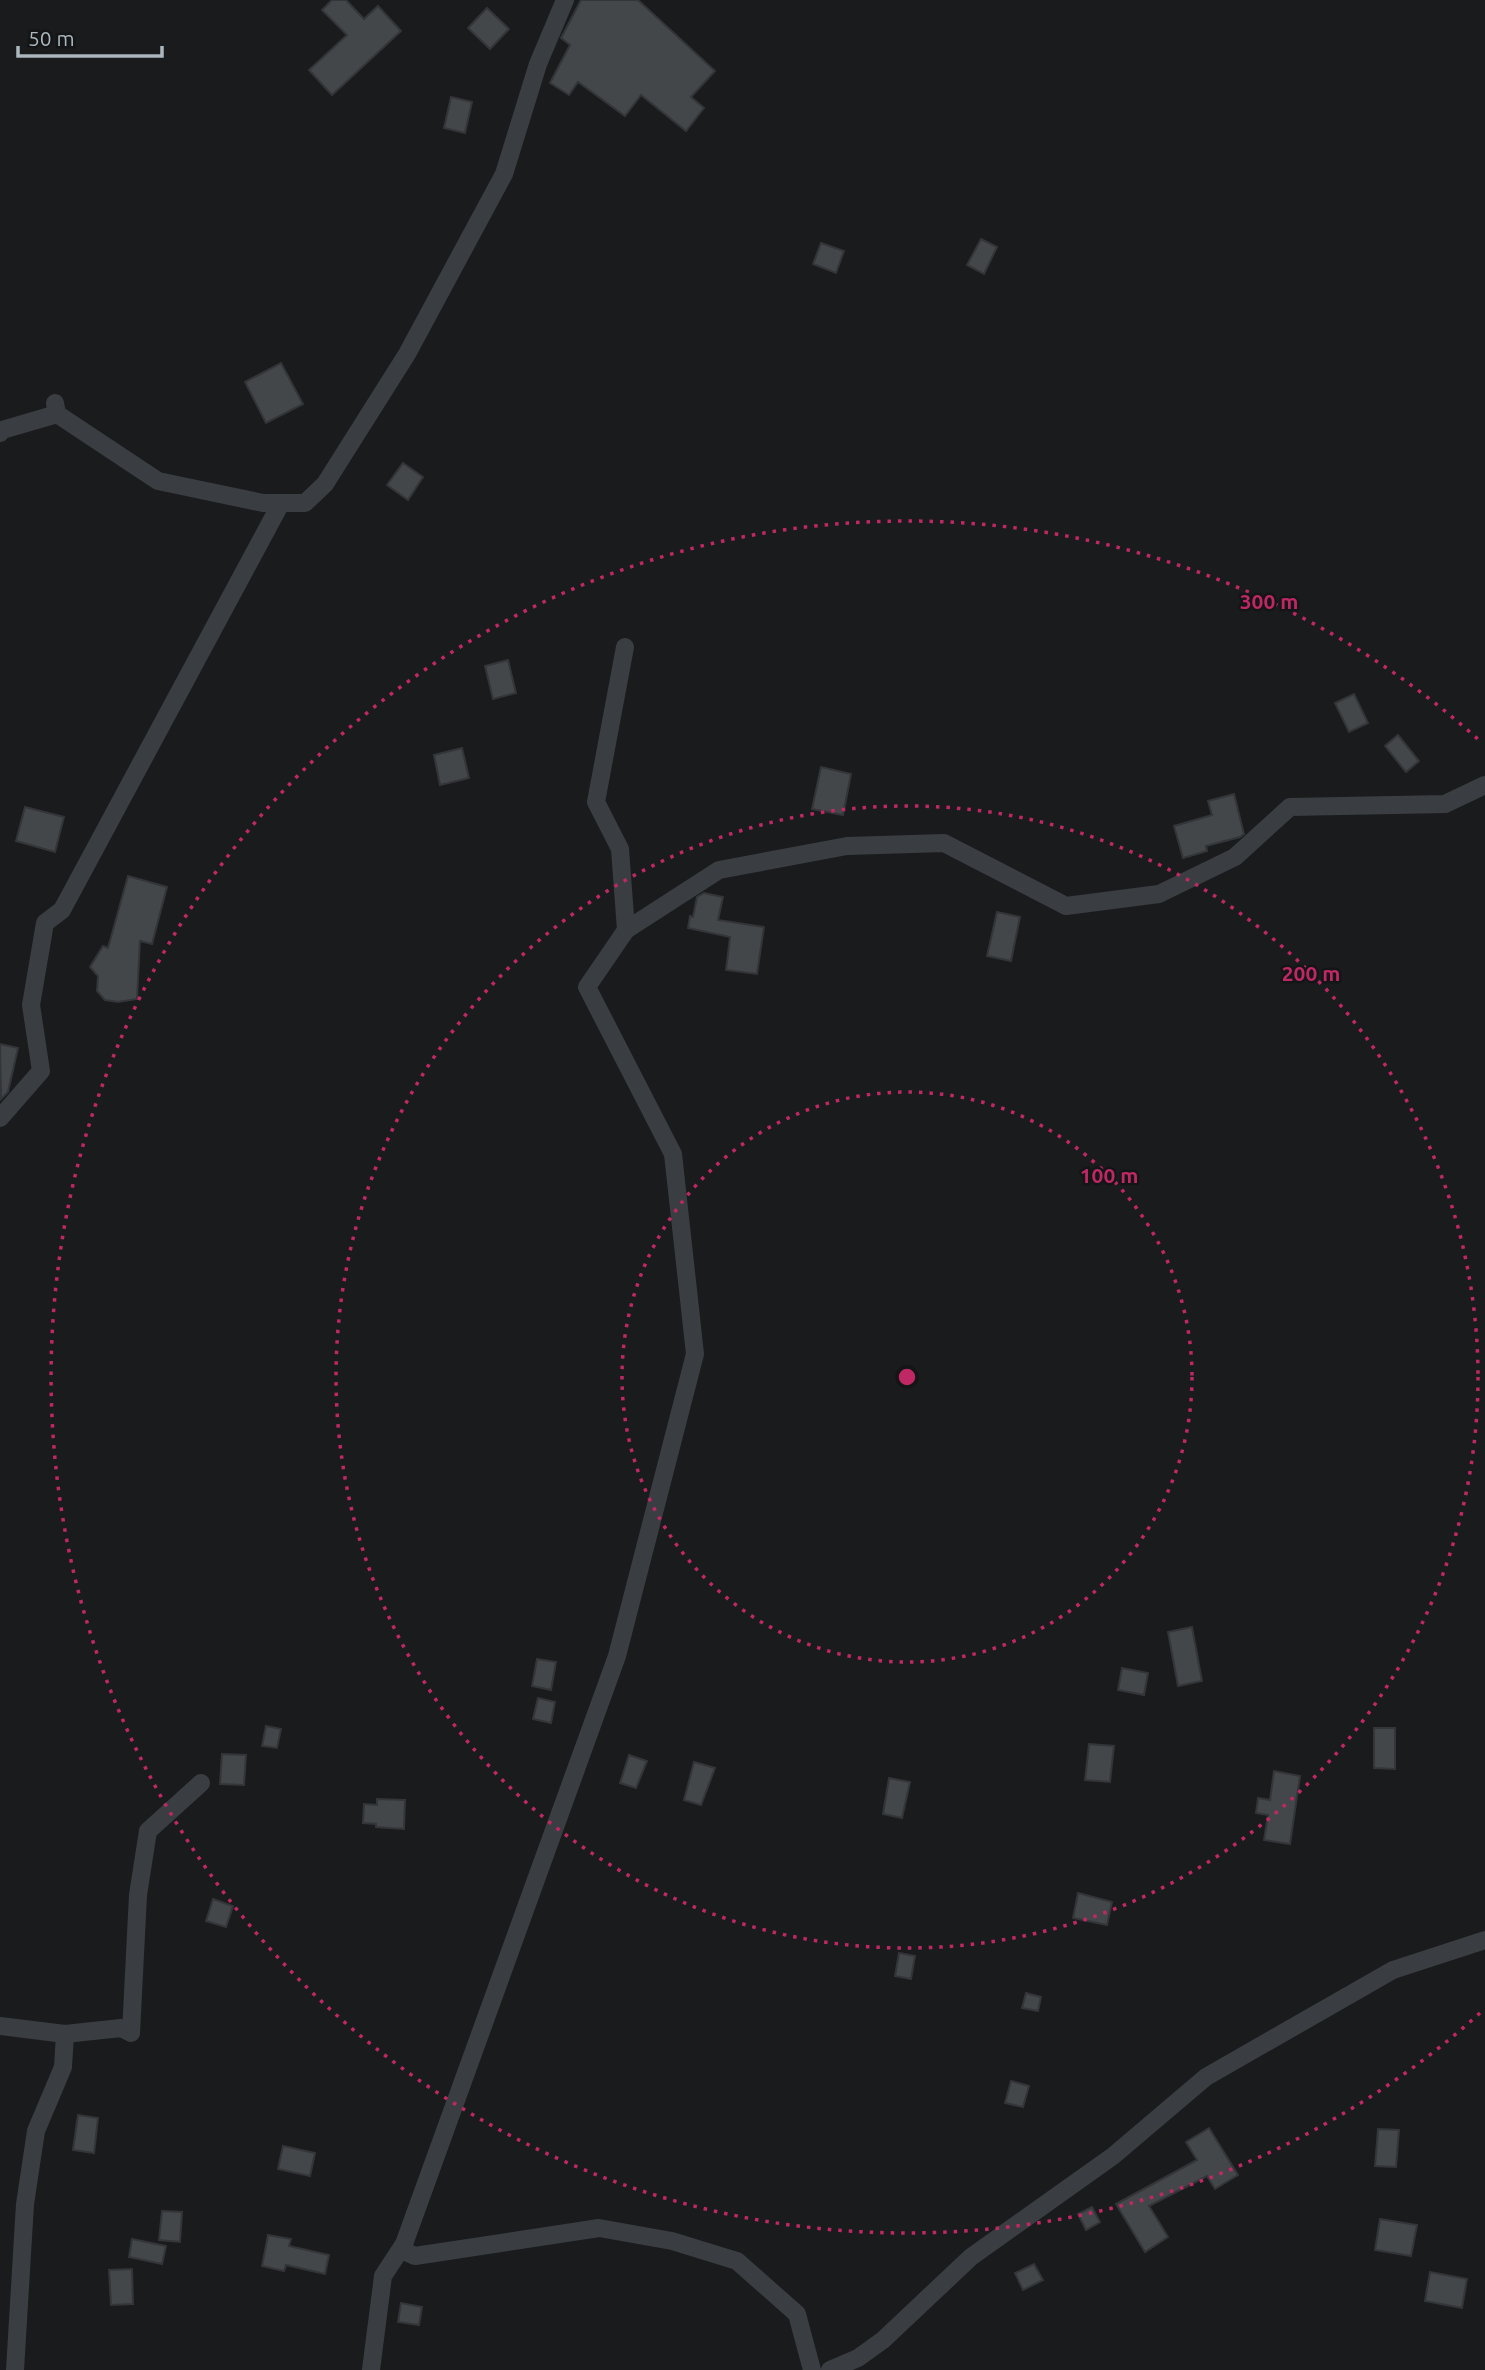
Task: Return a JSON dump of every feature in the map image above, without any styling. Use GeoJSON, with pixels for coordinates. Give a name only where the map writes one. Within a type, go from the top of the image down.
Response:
{"type":"FeatureCollection","features":[{"type":"Feature","properties":{"kind":"street"},"geometry":{"type":"LineString","coordinates":[[0,432],[56,409],[158,481],[263,503],[305,503],[325,484],[407,354],[504,174],[538,64],[565,0]]}},
{"type":"Feature","properties":{"kind":"street"},"geometry":{"type":"LineString","coordinates":[[0,1118],[41,1071],[31,1005],[45,923],[62,910],[281,503]]}},
{"type":"Feature","properties":{"kind":"street"},"geometry":{"type":"LineString","coordinates":[[625,648],[596,802],[620,849],[626,930]]}},
{"type":"Feature","properties":{"kind":"street"},"geometry":{"type":"LineString","coordinates":[[371,2370],[383,2276],[404,2244],[618,1656],[695,1354],[673,1154],[587,987],[626,930],[719,870],[847,846],[944,843],[1066,906],[1159,894],[1235,857],[1290,807],[1445,804],[1485,785]]}},
{"type":"Feature","properties":{"kind":"street"},"geometry":{"type":"LineString","coordinates":[[0,2026],[65,2034],[121,2028],[131,2033],[138,1895],[148,1831],[201,1783]]}},
{"type":"Feature","properties":{"kind":"street"},"geometry":{"type":"LineString","coordinates":[[830,2370],[858,2358],[883,2340],[971,2257],[1113,2156],[1206,2077],[1393,1970],[1485,1940]]}},
{"type":"Feature","properties":{"kind":"street"},"geometry":{"type":"LineString","coordinates":[[15,2370],[24,2204],[36,2131],[63,2067],[65,2034]]}},
{"type":"Feature","properties":{"kind":"street"},"geometry":{"type":"LineString","coordinates":[[404,2244],[406,2252],[415,2256],[599,2228],[672,2241],[737,2261],[797,2314],[812,2370]]}},
{"type":"Feature","properties":{"kind":"building"},"geometry":{"type":"Polygon","coordinates":[[[332,0],[346,0],[364,19],[378,6],[401,31],[332,95],[309,70],[347,35],[322,10],[332,0]]]}},
{"type":"Feature","properties":{"kind":"building"},"geometry":{"type":"Polygon","coordinates":[[[581,0],[638,0],[715,71],[691,97],[704,108],[686,131],[641,95],[625,116],[578,82],[569,95],[550,83],[570,45],[561,38],[581,0]]]}},
{"type":"Feature","properties":{"kind":"building"},"geometry":{"type":"Polygon","coordinates":[[[487,8],[509,29],[490,49],[468,28],[487,8]]]}},
{"type":"Feature","properties":{"kind":"building"},"geometry":{"type":"Polygon","coordinates":[[[451,97],[472,102],[465,133],[444,128],[451,97]]]}},
{"type":"Feature","properties":{"kind":"building"},"geometry":{"type":"Polygon","coordinates":[[[981,239],[997,247],[984,274],[967,265],[981,239]]]}},
{"type":"Feature","properties":{"kind":"building"},"geometry":{"type":"Polygon","coordinates":[[[821,243],[844,251],[836,273],[813,264],[821,243]]]}},
{"type":"Feature","properties":{"kind":"building"},"geometry":{"type":"Polygon","coordinates":[[[281,363],[303,404],[266,423],[245,382],[281,363]]]}},
{"type":"Feature","properties":{"kind":"building"},"geometry":{"type":"Polygon","coordinates":[[[403,463],[423,477],[408,500],[387,485],[403,463]]]}},
{"type":"Feature","properties":{"kind":"building"},"geometry":{"type":"Polygon","coordinates":[[[508,660],[516,693],[493,699],[485,666],[508,660]]]}},
{"type":"Feature","properties":{"kind":"building"},"geometry":{"type":"Polygon","coordinates":[[[1354,694],[1368,723],[1349,732],[1335,703],[1354,694]]]}},
{"type":"Feature","properties":{"kind":"building"},"geometry":{"type":"Polygon","coordinates":[[[1398,735],[1419,761],[1406,772],[1385,746],[1398,735]]]}},
{"type":"Feature","properties":{"kind":"building"},"geometry":{"type":"Polygon","coordinates":[[[462,748],[469,778],[440,785],[434,755],[462,748]]]}},
{"type":"Feature","properties":{"kind":"building"},"geometry":{"type":"Polygon","coordinates":[[[821,767],[851,774],[843,815],[812,809],[821,767]]]}},
{"type":"Feature","properties":{"kind":"building"},"geometry":{"type":"Polygon","coordinates":[[[1234,794],[1244,834],[1206,846],[1207,851],[1183,858],[1174,826],[1212,815],[1208,801],[1234,794]]]}},
{"type":"Feature","properties":{"kind":"building"},"geometry":{"type":"Polygon","coordinates":[[[25,807],[64,817],[55,852],[16,841],[25,807]]]}},
{"type":"Feature","properties":{"kind":"building"},"geometry":{"type":"Polygon","coordinates":[[[128,876],[167,887],[152,944],[140,941],[137,999],[118,1002],[105,1000],[97,991],[98,976],[90,967],[103,946],[108,948],[128,876]]]}},
{"type":"Feature","properties":{"kind":"building"},"geometry":{"type":"Polygon","coordinates":[[[704,893],[723,897],[718,920],[764,927],[757,974],[726,970],[730,937],[688,928],[697,897],[704,893]]]}},
{"type":"Feature","properties":{"kind":"building"},"geometry":{"type":"Polygon","coordinates":[[[997,912],[1020,917],[1011,961],[987,956],[997,912]]]}},
{"type":"Feature","properties":{"kind":"building"},"geometry":{"type":"Polygon","coordinates":[[[0,1044],[18,1048],[8,1092],[1,1099],[0,1044]]]}},
{"type":"Feature","properties":{"kind":"building"},"geometry":{"type":"Polygon","coordinates":[[[1192,1627],[1202,1681],[1178,1686],[1168,1632],[1192,1627]]]}},
{"type":"Feature","properties":{"kind":"building"},"geometry":{"type":"Polygon","coordinates":[[[537,1659],[556,1662],[551,1690],[532,1686],[537,1659]]]}},
{"type":"Feature","properties":{"kind":"building"},"geometry":{"type":"Polygon","coordinates":[[[1122,1668],[1148,1673],[1144,1695],[1118,1690],[1122,1668]]]}},
{"type":"Feature","properties":{"kind":"building"},"geometry":{"type":"Polygon","coordinates":[[[538,1698],[555,1702],[551,1723],[533,1719],[538,1698]]]}},
{"type":"Feature","properties":{"kind":"building"},"geometry":{"type":"Polygon","coordinates":[[[266,1726],[281,1729],[277,1748],[262,1746],[266,1726]]]}},
{"type":"Feature","properties":{"kind":"building"},"geometry":{"type":"Polygon","coordinates":[[[1374,1728],[1395,1728],[1395,1769],[1374,1768],[1374,1728]]]}},
{"type":"Feature","properties":{"kind":"building"},"geometry":{"type":"Polygon","coordinates":[[[1089,1744],[1114,1746],[1110,1782],[1085,1780],[1089,1744]]]}},
{"type":"Feature","properties":{"kind":"building"},"geometry":{"type":"Polygon","coordinates":[[[222,1754],[246,1755],[244,1785],[220,1784],[222,1754]]]}},
{"type":"Feature","properties":{"kind":"building"},"geometry":{"type":"Polygon","coordinates":[[[629,1755],[647,1761],[636,1788],[620,1783],[629,1755]]]}},
{"type":"Feature","properties":{"kind":"building"},"geometry":{"type":"Polygon","coordinates":[[[694,1762],[715,1768],[701,1805],[684,1800],[694,1762]]]}},
{"type":"Feature","properties":{"kind":"building"},"geometry":{"type":"Polygon","coordinates":[[[1274,1771],[1300,1776],[1290,1844],[1264,1840],[1268,1815],[1256,1813],[1258,1798],[1270,1800],[1274,1771]]]}},
{"type":"Feature","properties":{"kind":"building"},"geometry":{"type":"Polygon","coordinates":[[[889,1778],[910,1782],[902,1818],[883,1814],[889,1778]]]}},
{"type":"Feature","properties":{"kind":"building"},"geometry":{"type":"Polygon","coordinates":[[[377,1799],[405,1800],[404,1829],[363,1823],[364,1804],[377,1805],[377,1799]]]}},
{"type":"Feature","properties":{"kind":"building"},"geometry":{"type":"Polygon","coordinates":[[[1078,1893],[1112,1902],[1107,1925],[1073,1918],[1078,1893]]]}},
{"type":"Feature","properties":{"kind":"building"},"geometry":{"type":"Polygon","coordinates":[[[213,1899],[233,1906],[226,1927],[206,1921],[213,1899]]]}},
{"type":"Feature","properties":{"kind":"building"},"geometry":{"type":"Polygon","coordinates":[[[899,1953],[915,1956],[911,1979],[895,1976],[899,1953]]]}},
{"type":"Feature","properties":{"kind":"building"},"geometry":{"type":"Polygon","coordinates":[[[1026,1993],[1041,1997],[1038,2011],[1022,2008],[1026,1993]]]}},
{"type":"Feature","properties":{"kind":"building"},"geometry":{"type":"Polygon","coordinates":[[[1011,2081],[1029,2086],[1023,2107],[1005,2103],[1011,2081]]]}},
{"type":"Feature","properties":{"kind":"building"},"geometry":{"type":"Polygon","coordinates":[[[78,2115],[98,2118],[94,2153],[73,2150],[78,2115]]]}},
{"type":"Feature","properties":{"kind":"building"},"geometry":{"type":"Polygon","coordinates":[[[1209,2128],[1238,2175],[1215,2189],[1207,2176],[1149,2206],[1168,2237],[1145,2252],[1116,2204],[1197,2160],[1186,2142],[1209,2128]]]}},
{"type":"Feature","properties":{"kind":"building"},"geometry":{"type":"Polygon","coordinates":[[[1378,2129],[1399,2130],[1396,2167],[1375,2166],[1378,2129]]]}},
{"type":"Feature","properties":{"kind":"building"},"geometry":{"type":"Polygon","coordinates":[[[283,2146],[315,2153],[310,2176],[278,2169],[283,2146]]]}},
{"type":"Feature","properties":{"kind":"building"},"geometry":{"type":"Polygon","coordinates":[[[1092,2207],[1100,2222],[1086,2230],[1078,2214],[1092,2207]]]}},
{"type":"Feature","properties":{"kind":"building"},"geometry":{"type":"Polygon","coordinates":[[[162,2211],[182,2212],[180,2242],[159,2240],[162,2211]]]}},
{"type":"Feature","properties":{"kind":"building"},"geometry":{"type":"Polygon","coordinates":[[[1380,2219],[1417,2225],[1411,2256],[1375,2250],[1380,2219]]]}},
{"type":"Feature","properties":{"kind":"building"},"geometry":{"type":"Polygon","coordinates":[[[268,2235],[291,2239],[289,2246],[329,2255],[325,2274],[286,2265],[284,2271],[262,2266],[268,2235]]]}},
{"type":"Feature","properties":{"kind":"building"},"geometry":{"type":"Polygon","coordinates":[[[132,2239],[166,2246],[162,2264],[129,2257],[132,2239]]]}},
{"type":"Feature","properties":{"kind":"building"},"geometry":{"type":"Polygon","coordinates":[[[1034,2264],[1043,2280],[1023,2290],[1015,2273],[1034,2264]]]}},
{"type":"Feature","properties":{"kind":"building"},"geometry":{"type":"Polygon","coordinates":[[[132,2269],[133,2304],[111,2305],[109,2270],[132,2269]]]}},
{"type":"Feature","properties":{"kind":"building"},"geometry":{"type":"Polygon","coordinates":[[[1430,2272],[1467,2279],[1462,2308],[1425,2301],[1430,2272]]]}},
{"type":"Feature","properties":{"kind":"building"},"geometry":{"type":"Polygon","coordinates":[[[401,2303],[422,2307],[419,2325],[398,2322],[401,2303]]]}}]}
